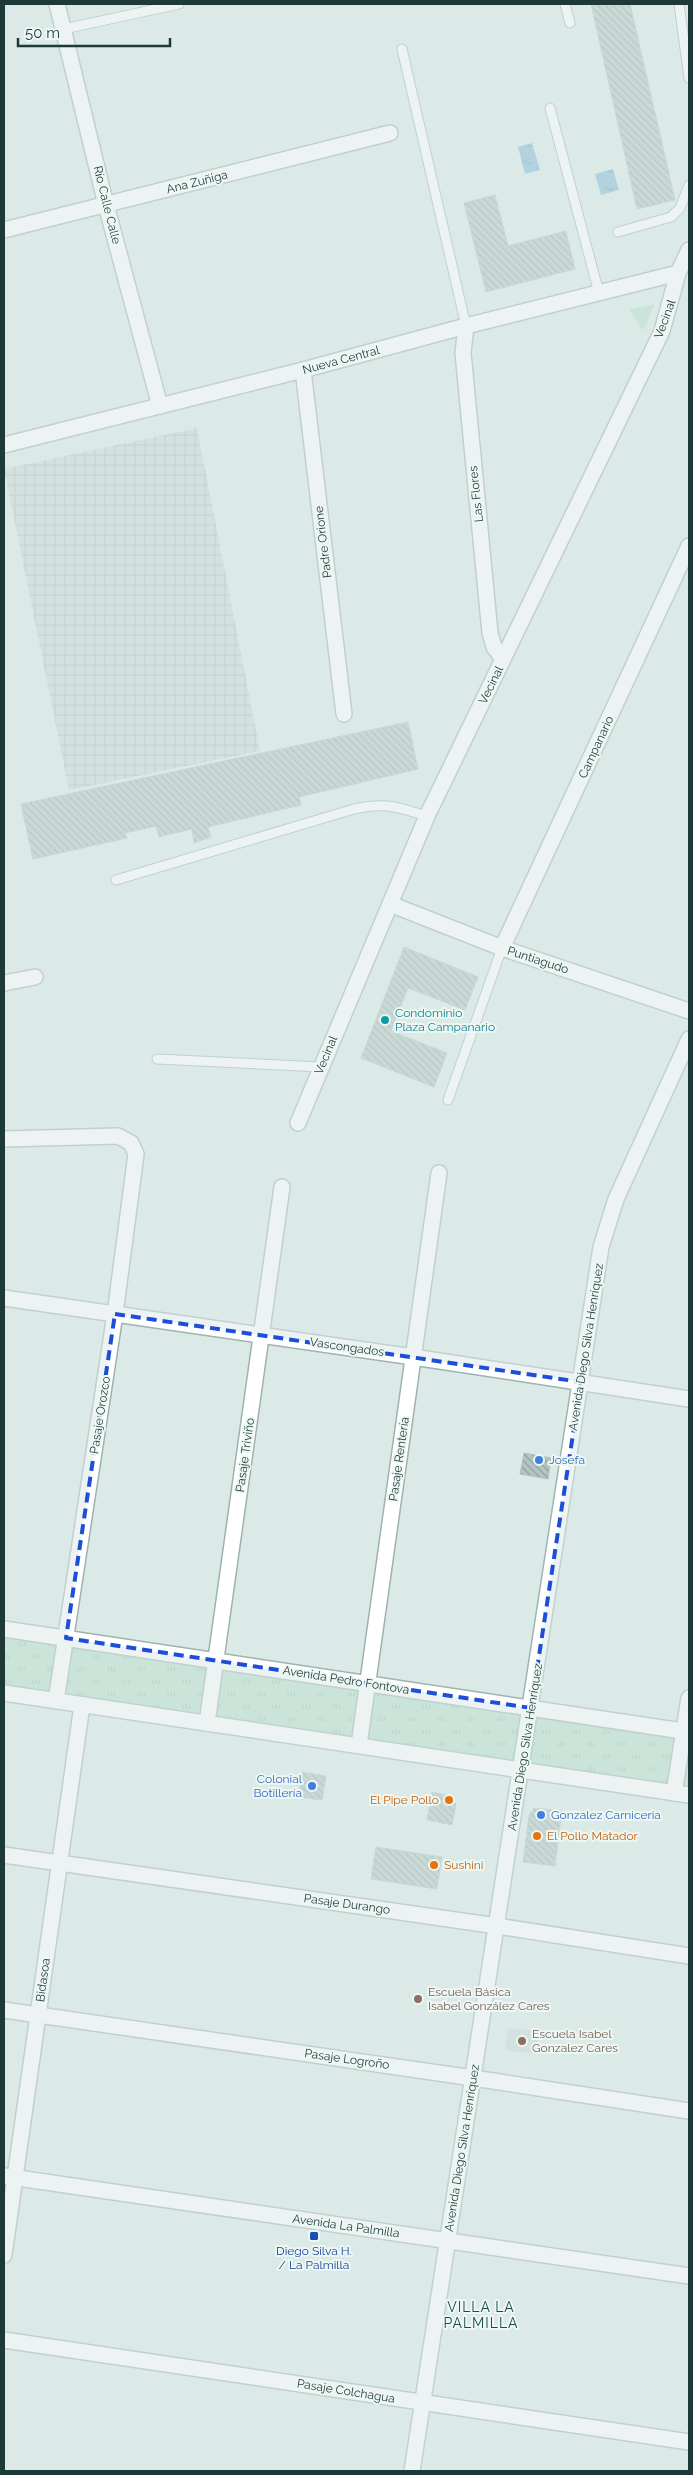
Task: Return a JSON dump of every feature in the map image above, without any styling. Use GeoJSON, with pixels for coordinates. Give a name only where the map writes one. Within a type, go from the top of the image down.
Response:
{"type":"FeatureCollection","features":[{"type":"Feature","properties":{"kind":"street","name":"Río Calle Calle"},"geometry":{"type":"LineString","coordinates":[[57,4],[106,205],[160,406]]}},
{"type":"Feature","properties":{"kind":"street","name":"Ana Zuñiga"},"geometry":{"type":"LineString","coordinates":[[4,230],[390,134]]}},
{"type":"Feature","properties":{"kind":"street","name":"Vecinal"},"geometry":{"type":"LineString","coordinates":[[298,1123],[427,816],[662,330],[678,273],[689,250]]}},
{"type":"Feature","properties":{"kind":"street","name":"Nueva Central"},"geometry":{"type":"LineString","coordinates":[[4,445],[678,273]]}},
{"type":"Feature","properties":{"kind":"street","name":"Las Flores"},"geometry":{"type":"LineString","coordinates":[[466,326],[463,353],[490,633],[494,647],[503,660]]}},
{"type":"Feature","properties":{"kind":"street","name":"Padre Orione"},"geometry":{"type":"LineString","coordinates":[[303,370],[344,714]]}},
{"type":"Feature","properties":{"kind":"street","name":"Campanario"},"geometry":{"type":"LineString","coordinates":[[502,948],[689,546]]}},
{"type":"Feature","properties":{"kind":"street","name":"Puntiagudo"},"geometry":{"type":"LineString","coordinates":[[390,904],[502,948],[689,1010]]}},
{"type":"Feature","properties":{"kind":"street"},"geometry":{"type":"LineString","coordinates":[[4,983],[35,977]]}},
{"type":"Feature","properties":{"kind":"street","name":"Avenida Diego Silva Henríquez"},"geometry":{"type":"LineString","coordinates":[[412,2471],[597,1271],[608,1224],[626,1175],[689,1039]]}},
{"type":"Feature","properties":{"kind":"street","name":"Pasaje Orozco"},"geometry":{"type":"LineString","coordinates":[[4,1139],[118,1136],[131,1143],[136,1154],[115,1314],[56,1701]]}},
{"type":"Feature","properties":{"kind":"street","name":"Pasaje Rentería"},"geometry":{"type":"LineString","coordinates":[[360,1745],[439,1173]]}},
{"type":"Feature","properties":{"kind":"street","name":"Pasaje Triviño"},"geometry":{"type":"LineString","coordinates":[[207,1723],[282,1187]]}},
{"type":"Feature","properties":{"kind":"street","name":"Vascongados"},"geometry":{"type":"LineString","coordinates":[[4,1298],[689,1399]]}},
{"type":"Feature","properties":{"kind":"street","name":"Avenida Pedro Fontova"},"geometry":{"type":"LineString","coordinates":[[4,1629],[687,1731]]}},
{"type":"Feature","properties":{"kind":"street"},"geometry":{"type":"LineString","coordinates":[[4,1693],[689,1795]]}},
{"type":"Feature","properties":{"kind":"street"},"geometry":{"type":"LineString","coordinates":[[674,1793],[687,1731],[689,1698]]}},
{"type":"Feature","properties":{"kind":"street","name":"Bidasoa"},"geometry":{"type":"LineString","coordinates":[[4,2256],[9,2176],[38,2015],[82,1704]]}},
{"type":"Feature","properties":{"kind":"street","name":"Pasaje Durango"},"geometry":{"type":"LineString","coordinates":[[4,1855],[497,1926],[689,1956]]}},
{"type":"Feature","properties":{"kind":"street","name":"Pasaje Logroño"},"geometry":{"type":"LineString","coordinates":[[4,2010],[689,2111]]}},
{"type":"Feature","properties":{"kind":"street","name":"Avenida La Palmilla"},"geometry":{"type":"LineString","coordinates":[[9,2176],[689,2276]]}},
{"type":"Feature","properties":{"kind":"street","name":"Pasaje Colchagua"},"geometry":{"type":"LineString","coordinates":[[4,2340],[689,2442]]}},
{"type":"Feature","properties":{"kind":"lane"},"geometry":{"type":"LineString","coordinates":[[64,29],[178,4]]}},
{"type":"Feature","properties":{"kind":"lane"},"geometry":{"type":"LineString","coordinates":[[565,4],[570,23]]}},
{"type":"Feature","properties":{"kind":"lane"},"geometry":{"type":"LineString","coordinates":[[679,4],[689,78]]}},
{"type":"Feature","properties":{"kind":"lane"},"geometry":{"type":"LineString","coordinates":[[402,49],[466,326]]}},
{"type":"Feature","properties":{"kind":"lane"},"geometry":{"type":"LineString","coordinates":[[550,108],[599,293]]}},
{"type":"Feature","properties":{"kind":"lane"},"geometry":{"type":"LineString","coordinates":[[618,232],[671,217],[680,208],[689,185]]}},
{"type":"Feature","properties":{"kind":"lane"},"geometry":{"type":"LineString","coordinates":[[116,880],[354,808],[377,804],[395,806],[427,816]]}},
{"type":"Feature","properties":{"kind":"lane"},"geometry":{"type":"LineString","coordinates":[[448,1100],[502,948]]}},
{"type":"Feature","properties":{"kind":"lane"},"geometry":{"type":"LineString","coordinates":[[156,1059],[322,1067]]}},
{"type":"Feature","properties":{"kind":"highlighted area"},"geometry":{"type":"Polygon","coordinates":[[[115,1314],[581,1382],[531,1708],[66,1638],[115,1314]]]}},
{"type":"Feature","properties":{"kind":"shaded area"},"geometry":{"type":"Polygon","coordinates":[[[197,428],[260,751],[69,790],[4,469],[197,428]]]}},
{"type":"Feature","properties":{"kind":"shaded area","name":"Escuela Isabel Gonzalez Cares"},"geometry":{"type":"Polygon","coordinates":[[[508,2028],[540,2031],[537,2054],[505,2050],[508,2028]]]}},
{"type":"Feature","properties":{"kind":"green space"},"geometry":{"type":"Polygon","coordinates":[[[655,304],[643,331],[629,310],[655,304]]]}},
{"type":"Feature","properties":{"kind":"green space"},"geometry":{"type":"Polygon","coordinates":[[[4,1632],[689,1735],[689,1787],[4,1684],[4,1632]]]}},
{"type":"Feature","properties":{"kind":"water"},"geometry":{"type":"Polygon","coordinates":[[[532,143],[540,170],[525,174],[518,147],[532,143]]]}},
{"type":"Feature","properties":{"kind":"water"},"geometry":{"type":"Polygon","coordinates":[[[613,169],[619,190],[601,195],[595,174],[613,169]]]}},
{"type":"Feature","properties":{"kind":"building"},"geometry":{"type":"Polygon","coordinates":[[[591,4],[630,4],[675,200],[637,209],[591,4]]]}},
{"type":"Feature","properties":{"kind":"building"},"geometry":{"type":"Polygon","coordinates":[[[495,195],[508,246],[566,231],[575,269],[486,292],[464,203],[495,195]]]}},
{"type":"Feature","properties":{"kind":"building"},"geometry":{"type":"Polygon","coordinates":[[[408,722],[418,769],[299,797],[301,805],[208,827],[211,837],[194,843],[192,829],[159,837],[156,826],[125,833],[127,838],[33,859],[21,804],[408,722]]]}},
{"type":"Feature","properties":{"kind":"building","name":"Condominio Plaza Campanario"},"geometry":{"type":"Polygon","coordinates":[[[404,947],[478,977],[465,1010],[408,988],[391,1031],[447,1053],[434,1087],[361,1058],[404,947]]]}},
{"type":"Feature","properties":{"kind":"building"},"geometry":{"type":"Polygon","coordinates":[[[524,1453],[551,1458],[548,1479],[520,1474],[524,1453]]]}},
{"type":"Feature","properties":{"kind":"building","name":"Colonial Botillería"},"geometry":{"type":"Polygon","coordinates":[[[303,1772],[326,1776],[322,1800],[298,1797],[303,1772]]]}},
{"type":"Feature","properties":{"kind":"building"},"geometry":{"type":"Polygon","coordinates":[[[432,1792],[451,1796],[456,1805],[452,1825],[427,1820],[432,1792]]]}},
{"type":"Feature","properties":{"kind":"building"},"geometry":{"type":"Polygon","coordinates":[[[534,1808],[562,1811],[555,1866],[523,1862],[529,1815],[534,1808]]]}},
{"type":"Feature","properties":{"kind":"building"},"geometry":{"type":"Polygon","coordinates":[[[376,1847],[442,1857],[437,1889],[371,1879],[376,1847]]]}},
{"type":"Feature","properties":{"kind":"place","name":"Condominio Plaza Campanario"},"geometry":{"type":"Point","coordinates":[385,1020]}},
{"type":"Feature","properties":{"kind":"place","name":"Josefa"},"geometry":{"type":"Point","coordinates":[539,1460]}},
{"type":"Feature","properties":{"kind":"place","name":"Colonial Botillería"},"geometry":{"type":"Point","coordinates":[312,1786]}},
{"type":"Feature","properties":{"kind":"place","name":"El Pipe Pollo"},"geometry":{"type":"Point","coordinates":[449,1800]}},
{"type":"Feature","properties":{"kind":"place","name":"Gonzalez Carniceria"},"geometry":{"type":"Point","coordinates":[541,1815]}},
{"type":"Feature","properties":{"kind":"place","name":"El Pollo Matador"},"geometry":{"type":"Point","coordinates":[537,1836]}},
{"type":"Feature","properties":{"kind":"place","name":"Sushini"},"geometry":{"type":"Point","coordinates":[434,1865]}},
{"type":"Feature","properties":{"kind":"place","name":"Escuela Básica Isabel González Cares"},"geometry":{"type":"Point","coordinates":[418,1999]}},
{"type":"Feature","properties":{"kind":"place","name":"Escuela Isabel Gonzalez Cares"},"geometry":{"type":"Point","coordinates":[522,2041]}},
{"type":"Feature","properties":{"kind":"place","name":"Diego Silva H. / La Palmilla"},"geometry":{"type":"Point","coordinates":[314,2236]}},
{"type":"Feature","properties":{"kind":"district","name":"VILLA LA PALMILLA"},"geometry":{"type":"Point","coordinates":[481,2316]}}]}
